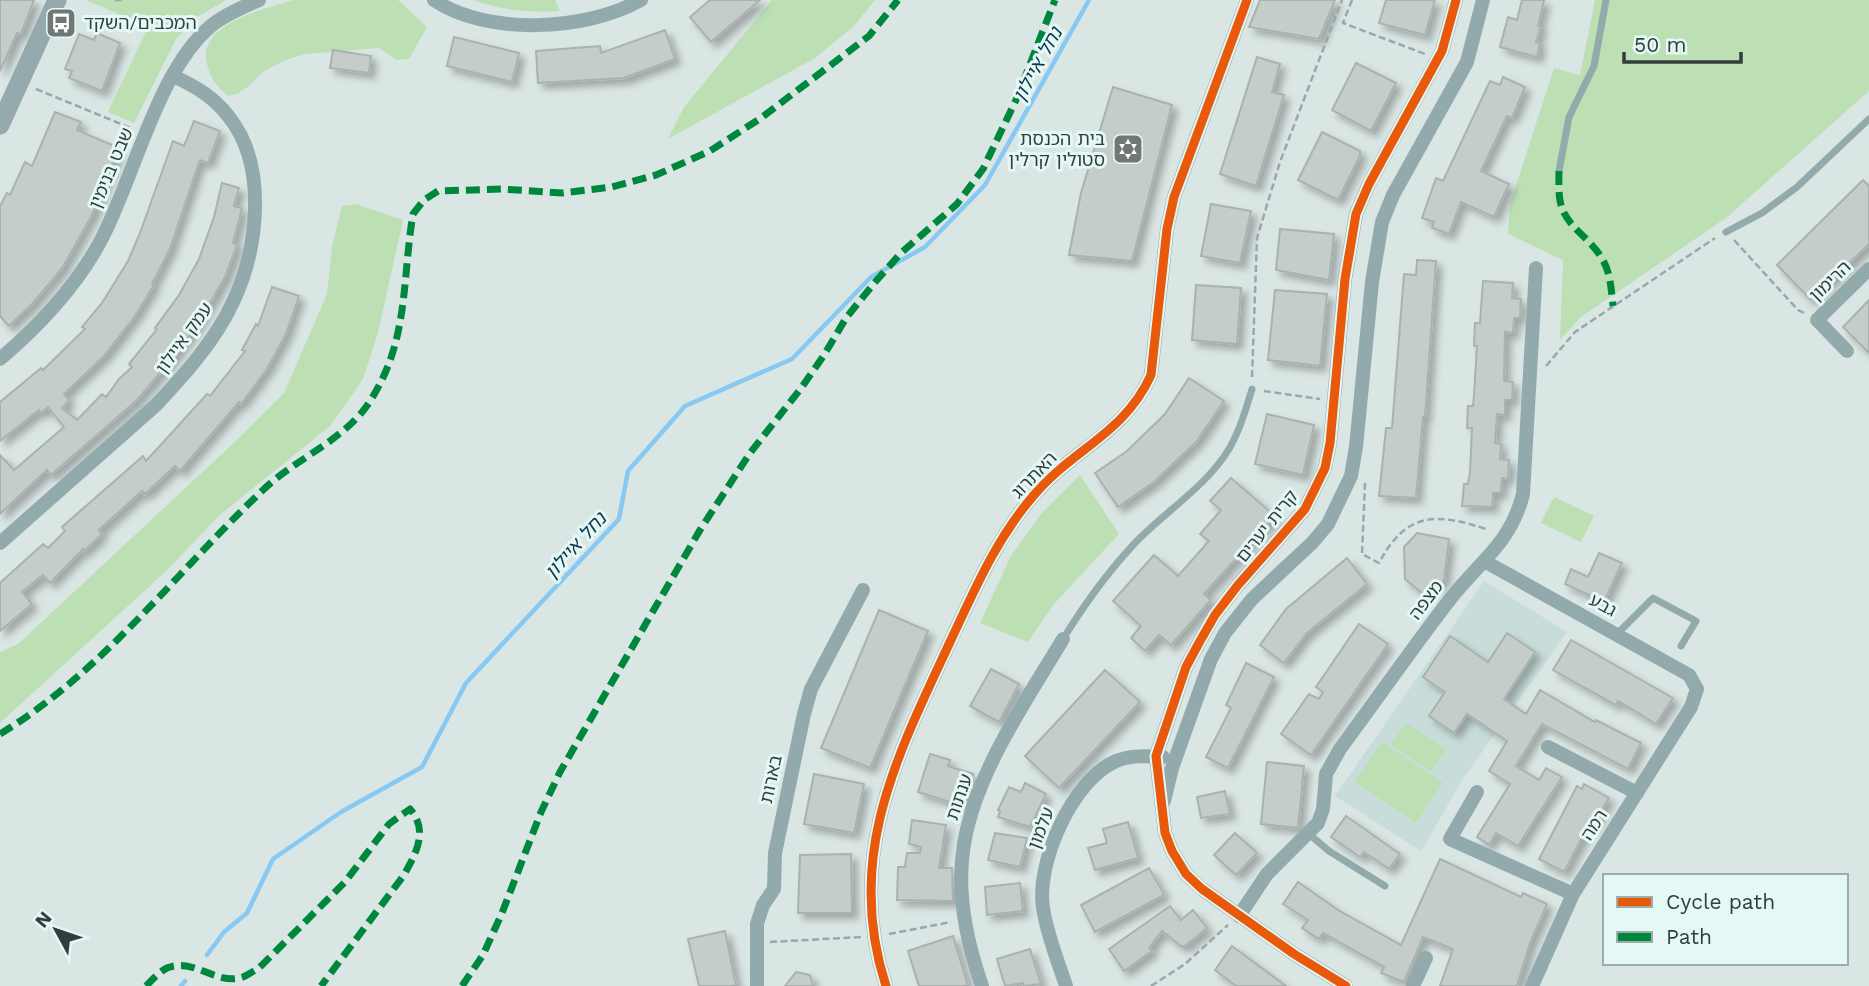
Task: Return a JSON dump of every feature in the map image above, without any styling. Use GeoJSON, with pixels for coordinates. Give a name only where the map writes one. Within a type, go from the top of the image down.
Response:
{"type":"FeatureCollection","features":[{"type":"Feature","properties":{"kind":"street"},"geometry":{"type":"LineString","coordinates":[[0,125],[57,0]]}},
{"type":"Feature","properties":{"kind":"street","name":"שבט בנימין"},"geometry":{"type":"LineString","coordinates":[[0,359],[53,308],[102,239],[173,76],[190,48],[213,24],[259,0]]}},
{"type":"Feature","properties":{"kind":"street"},"geometry":{"type":"LineString","coordinates":[[434,0],[458,13],[481,19],[508,25],[538,26],[602,15],[641,0]]}},
{"type":"Feature","properties":{"kind":"street","name":"האתרוג"},"geometry":{"type":"LineString","coordinates":[[886,986],[880,967],[871,912],[877,827],[890,777],[909,729],[993,551],[1017,515],[1055,471],[1128,414],[1152,375],[1167,229],[1174,197],[1248,0]]}},
{"type":"Feature","properties":{"kind":"street","name":"קרית יערים"},"geometry":{"type":"LineString","coordinates":[[1346,986],[1239,916],[1186,874],[1165,833],[1156,756],[1186,667],[1215,615],[1305,509],[1325,468],[1345,278],[1356,214],[1369,184],[1438,60],[1449,32],[1456,0]]}},
{"type":"Feature","properties":{"kind":"street","name":"קרית יערים"},"geometry":{"type":"LineString","coordinates":[[1163,812],[1175,758],[1211,659],[1225,633],[1252,599],[1328,524],[1340,502],[1354,460],[1372,282],[1382,222],[1393,195],[1467,62],[1483,0]]}},
{"type":"Feature","properties":{"kind":"street","name":"עמק איילון"},"geometry":{"type":"LineString","coordinates":[[0,543],[156,405],[179,381],[218,329],[242,279],[254,236],[256,208],[254,182],[248,158],[230,118],[205,93],[173,76]]}},
{"type":"Feature","properties":{"kind":"street","name":"מצפה"},"geometry":{"type":"LineString","coordinates":[[1239,916],[1266,874],[1318,824],[1324,809],[1326,774],[1340,749],[1451,598],[1504,540],[1517,516],[1523,494],[1536,268]]}},
{"type":"Feature","properties":{"kind":"street","name":"הרימון"},"geometry":{"type":"LineString","coordinates":[[1847,351],[1817,320],[1869,269]]}},
{"type":"Feature","properties":{"kind":"street","name":"גבע"},"geometry":{"type":"LineString","coordinates":[[1484,561],[1689,675],[1697,689]]}},
{"type":"Feature","properties":{"kind":"street","name":"בארות"},"geometry":{"type":"LineString","coordinates":[[757,986],[757,924],[763,905],[774,889],[775,853],[804,714],[811,689],[863,590]]}},
{"type":"Feature","properties":{"kind":"street","name":"ענתות"},"geometry":{"type":"LineString","coordinates":[[982,986],[966,920],[961,875],[970,818],[984,781],[1006,737],[1063,639]]}},
{"type":"Feature","properties":{"kind":"street","name":"רמה"},"geometry":{"type":"LineString","coordinates":[[1532,986],[1573,894],[1691,707],[1697,689]]}},
{"type":"Feature","properties":{"kind":"street"},"geometry":{"type":"LineString","coordinates":[[1548,747],[1637,793]]}},
{"type":"Feature","properties":{"kind":"street","name":"עלמון"},"geometry":{"type":"LineString","coordinates":[[1066,986],[1042,906],[1046,870],[1057,830],[1083,786],[1098,771],[1116,761],[1133,756],[1175,758]]}},
{"type":"Feature","properties":{"kind":"street"},"geometry":{"type":"LineString","coordinates":[[1477,792],[1450,839],[1573,894]]}},
{"type":"Feature","properties":{"kind":"street"},"geometry":{"type":"LineString","coordinates":[[1413,986],[1426,958]]}},
{"type":"Feature","properties":{"kind":"lane"},"geometry":{"type":"LineString","coordinates":[[1559,171],[1569,117],[1594,66],[1606,0]]}},
{"type":"Feature","properties":{"kind":"lane"},"geometry":{"type":"LineString","coordinates":[[1726,232],[1762,213],[1797,187],[1869,119]]}},
{"type":"Feature","properties":{"kind":"lane"},"geometry":{"type":"LineString","coordinates":[[1063,639],[1086,602],[1135,543],[1205,477],[1228,450],[1244,416],[1252,389]]}},
{"type":"Feature","properties":{"kind":"lane"},"geometry":{"type":"LineString","coordinates":[[1616,635],[1653,598],[1696,621],[1681,646]]}},
{"type":"Feature","properties":{"kind":"lane"},"geometry":{"type":"LineString","coordinates":[[1309,834],[1329,851],[1385,886]]}},
{"type":"Feature","properties":{"kind":"path"},"geometry":{"type":"LineString","coordinates":[[115,0],[123,0]]}},
{"type":"Feature","properties":{"kind":"path"},"geometry":{"type":"LineString","coordinates":[[1333,401],[1252,389],[1260,228],[1280,162],[1342,0]]}},
{"type":"Feature","properties":{"kind":"path"},"geometry":{"type":"LineString","coordinates":[[1352,0],[1343,23],[1438,60]]}},
{"type":"Feature","properties":{"kind":"path"},"geometry":{"type":"LineString","coordinates":[[20,82],[147,134]]}},
{"type":"Feature","properties":{"kind":"path"},"geometry":{"type":"LineString","coordinates":[[1542,370],[1575,332],[1726,232],[1798,310],[1817,320]]}},
{"type":"Feature","properties":{"kind":"path"},"geometry":{"type":"LineString","coordinates":[[1354,460],[1365,477],[1362,554],[1379,563],[1390,542],[1413,524],[1435,517],[1488,530],[1504,540]]}},
{"type":"Feature","properties":{"kind":"path"},"geometry":{"type":"LineString","coordinates":[[1152,986],[1185,964],[1239,916]]}},
{"type":"Feature","properties":{"kind":"shaded area"},"geometry":{"type":"Polygon","coordinates":[[[1484,581],[1567,632],[1463,779],[1421,851],[1335,796],[1484,581]]]}},
{"type":"Feature","properties":{"kind":"green space"},"geometry":{"type":"Polygon","coordinates":[[[86,0],[226,0],[199,16],[176,39],[134,123],[108,112],[148,27],[86,0]]]}},
{"type":"Feature","properties":{"kind":"green space"},"geometry":{"type":"Polygon","coordinates":[[[295,0],[398,0],[427,27],[409,59],[396,60],[379,48],[304,54],[263,72],[249,86],[228,96],[214,82],[208,69],[206,50],[212,38],[236,20],[295,0]]]}},
{"type":"Feature","properties":{"kind":"green space"},"geometry":{"type":"Polygon","coordinates":[[[472,0],[555,0],[560,11],[516,10],[472,0]]]}},
{"type":"Feature","properties":{"kind":"green space"},"geometry":{"type":"Polygon","coordinates":[[[772,0],[875,0],[853,27],[815,58],[668,139],[684,107],[772,0]]]}},
{"type":"Feature","properties":{"kind":"green space"},"geometry":{"type":"Polygon","coordinates":[[[1595,0],[1869,0],[1869,91],[1726,218],[1581,317],[1560,340],[1563,260],[1508,234],[1510,204],[1554,68],[1580,75],[1595,0]]]}},
{"type":"Feature","properties":{"kind":"green space"},"geometry":{"type":"Polygon","coordinates":[[[356,204],[403,220],[378,333],[363,379],[330,426],[220,515],[164,573],[0,723],[0,652],[18,644],[284,393],[327,294],[332,247],[342,206],[356,204]]]}},
{"type":"Feature","properties":{"kind":"green space"},"geometry":{"type":"Polygon","coordinates":[[[1080,475],[1119,534],[1054,604],[1028,642],[980,623],[1011,556],[1042,513],[1080,475]]]}},
{"type":"Feature","properties":{"kind":"green space"},"geometry":{"type":"Polygon","coordinates":[[[1554,497],[1594,516],[1581,542],[1541,523],[1554,497]]]}},
{"type":"Feature","properties":{"kind":"green space"},"geometry":{"type":"Polygon","coordinates":[[[1406,723],[1446,750],[1431,772],[1391,745],[1406,723]]]}},
{"type":"Feature","properties":{"kind":"green space"},"geometry":{"type":"Polygon","coordinates":[[[1382,742],[1443,783],[1416,823],[1355,782],[1382,742]]]}},
{"type":"Feature","properties":{"kind":"building"},"geometry":{"type":"Polygon","coordinates":[[[0,0],[34,0],[21,34],[17,33],[0,71],[0,0]]]}},
{"type":"Feature","properties":{"kind":"building"},"geometry":{"type":"Polygon","coordinates":[[[710,0],[760,0],[711,42],[690,17],[710,0]]]}},
{"type":"Feature","properties":{"kind":"building"},"geometry":{"type":"Polygon","coordinates":[[[1260,0],[1335,0],[1319,39],[1249,27],[1260,0]]]}},
{"type":"Feature","properties":{"kind":"building"},"geometry":{"type":"Polygon","coordinates":[[[1386,0],[1435,0],[1425,35],[1379,23],[1386,0]]]}},
{"type":"Feature","properties":{"kind":"building"},"geometry":{"type":"Polygon","coordinates":[[[1522,0],[1544,0],[1536,42],[1540,43],[1537,57],[1500,47],[1508,17],[1517,20],[1522,0]]]}},
{"type":"Feature","properties":{"kind":"building"},"geometry":{"type":"Polygon","coordinates":[[[665,30],[675,59],[624,78],[538,83],[536,51],[600,46],[601,53],[665,30]]]}},
{"type":"Feature","properties":{"kind":"building"},"geometry":{"type":"Polygon","coordinates":[[[97,33],[120,43],[102,91],[69,78],[72,71],[65,69],[79,34],[94,40],[97,33]]]}},
{"type":"Feature","properties":{"kind":"building"},"geometry":{"type":"Polygon","coordinates":[[[454,37],[519,53],[512,82],[447,66],[454,37]]]}},
{"type":"Feature","properties":{"kind":"building"},"geometry":{"type":"Polygon","coordinates":[[[333,50],[371,56],[369,73],[330,68],[333,50]]]}},
{"type":"Feature","properties":{"kind":"building"},"geometry":{"type":"Polygon","coordinates":[[[1257,57],[1280,64],[1272,92],[1284,95],[1256,186],[1220,174],[1257,57]]]}},
{"type":"Feature","properties":{"kind":"building"},"geometry":{"type":"Polygon","coordinates":[[[1356,63],[1396,83],[1371,131],[1332,110],[1356,63]]]}},
{"type":"Feature","properties":{"kind":"building"},"geometry":{"type":"Polygon","coordinates":[[[1503,77],[1525,87],[1512,118],[1507,116],[1481,171],[1509,184],[1494,217],[1461,202],[1449,234],[1432,228],[1434,222],[1422,218],[1436,178],[1443,181],[1490,81],[1500,85],[1503,77]]]}},
{"type":"Feature","properties":{"kind":"building","name":"בית הכנסת סטולין קרלין"},"geometry":{"type":"Polygon","coordinates":[[[1113,87],[1172,105],[1132,261],[1069,255],[1081,193],[1113,87]]]}},
{"type":"Feature","properties":{"kind":"building"},"geometry":{"type":"Polygon","coordinates":[[[55,112],[81,122],[77,130],[119,148],[92,215],[63,267],[33,303],[9,326],[0,316],[0,206],[7,193],[10,195],[25,162],[32,166],[55,112]]]}},
{"type":"Feature","properties":{"kind":"building"},"geometry":{"type":"Polygon","coordinates":[[[194,121],[220,131],[208,163],[200,160],[170,249],[152,284],[154,285],[135,316],[104,356],[64,394],[69,400],[62,408],[77,420],[102,394],[106,397],[132,367],[129,364],[157,329],[155,328],[179,295],[199,259],[214,217],[222,183],[239,188],[234,206],[242,208],[233,243],[237,245],[225,277],[199,322],[137,400],[51,475],[47,470],[0,514],[0,455],[14,470],[64,427],[48,407],[41,413],[39,410],[0,441],[0,402],[41,368],[43,370],[85,329],[82,327],[102,303],[128,261],[173,141],[184,146],[194,121]]]}},
{"type":"Feature","properties":{"kind":"building"},"geometry":{"type":"Polygon","coordinates":[[[1322,132],[1360,151],[1338,200],[1298,180],[1322,132]]]}},
{"type":"Feature","properties":{"kind":"building"},"geometry":{"type":"Polygon","coordinates":[[[1863,180],[1869,186],[1869,244],[1811,300],[1777,265],[1863,180]]]}},
{"type":"Feature","properties":{"kind":"building"},"geometry":{"type":"Polygon","coordinates":[[[1211,204],[1251,211],[1240,263],[1201,256],[1211,204]]]}},
{"type":"Feature","properties":{"kind":"building"},"geometry":{"type":"Polygon","coordinates":[[[1280,229],[1334,234],[1329,280],[1276,270],[1280,229]]]}},
{"type":"Feature","properties":{"kind":"building"},"geometry":{"type":"Polygon","coordinates":[[[1417,260],[1436,261],[1425,417],[1416,498],[1379,496],[1386,428],[1392,428],[1404,274],[1416,275],[1417,260]]]}},
{"type":"Feature","properties":{"kind":"building"},"geometry":{"type":"Polygon","coordinates":[[[1483,281],[1513,283],[1512,298],[1521,299],[1520,318],[1514,318],[1513,333],[1505,332],[1504,381],[1513,382],[1512,400],[1505,400],[1505,415],[1497,414],[1495,443],[1501,444],[1500,459],[1509,460],[1508,479],[1502,478],[1501,493],[1493,493],[1492,507],[1462,506],[1464,484],[1468,484],[1470,472],[1472,428],[1467,428],[1468,406],[1473,406],[1477,346],[1474,346],[1475,323],[1480,323],[1483,281]]]}},
{"type":"Feature","properties":{"kind":"building"},"geometry":{"type":"Polygon","coordinates":[[[1196,285],[1241,288],[1237,344],[1192,340],[1196,285]]]}},
{"type":"Feature","properties":{"kind":"building"},"geometry":{"type":"Polygon","coordinates":[[[272,287],[299,296],[286,334],[267,369],[241,404],[239,402],[180,471],[175,466],[145,494],[142,491],[99,530],[102,534],[84,551],[83,549],[50,583],[43,575],[22,592],[32,604],[0,631],[0,583],[43,544],[48,548],[65,531],[62,527],[143,456],[146,461],[207,394],[210,396],[245,351],[242,350],[256,324],[258,326],[272,287]]]}},
{"type":"Feature","properties":{"kind":"building"},"geometry":{"type":"Polygon","coordinates":[[[1275,290],[1327,294],[1320,366],[1268,360],[1275,290]]]}},
{"type":"Feature","properties":{"kind":"building"},"geometry":{"type":"Polygon","coordinates":[[[1869,300],[1869,353],[1843,327],[1869,300]]]}},
{"type":"Feature","properties":{"kind":"building"},"geometry":{"type":"Polygon","coordinates":[[[1189,378],[1224,401],[1197,441],[1154,482],[1118,507],[1095,473],[1127,451],[1165,414],[1189,378]]]}},
{"type":"Feature","properties":{"kind":"building"},"geometry":{"type":"Polygon","coordinates":[[[1267,414],[1314,425],[1303,475],[1255,464],[1267,414]]]}},
{"type":"Feature","properties":{"kind":"building"},"geometry":{"type":"Polygon","coordinates":[[[1231,478],[1275,516],[1204,594],[1211,600],[1171,645],[1159,635],[1145,651],[1131,638],[1141,626],[1113,601],[1154,555],[1178,576],[1209,541],[1200,534],[1221,510],[1210,501],[1231,478]]]}},
{"type":"Feature","properties":{"kind":"building"},"geometry":{"type":"Polygon","coordinates":[[[1417,533],[1449,539],[1444,580],[1423,594],[1405,579],[1404,547],[1417,533]]]}},
{"type":"Feature","properties":{"kind":"building"},"geometry":{"type":"Polygon","coordinates":[[[1599,553],[1622,563],[1604,602],[1565,584],[1571,569],[1588,577],[1599,553]]]}},
{"type":"Feature","properties":{"kind":"building"},"geometry":{"type":"Polygon","coordinates":[[[1347,558],[1367,584],[1307,633],[1284,663],[1260,645],[1286,609],[1347,558]]]}},
{"type":"Feature","properties":{"kind":"building"},"geometry":{"type":"Polygon","coordinates":[[[879,610],[928,631],[870,768],[821,748],[879,610]]]}},
{"type":"Feature","properties":{"kind":"building"},"geometry":{"type":"Polygon","coordinates":[[[1359,624],[1388,644],[1311,755],[1281,734],[1309,694],[1319,699],[1323,692],[1316,687],[1359,624]]]}},
{"type":"Feature","properties":{"kind":"building"},"geometry":{"type":"Polygon","coordinates":[[[1507,633],[1535,652],[1504,699],[1526,714],[1540,690],[1595,722],[1596,720],[1641,743],[1628,769],[1542,724],[1516,766],[1539,780],[1546,768],[1562,777],[1518,846],[1496,833],[1489,845],[1477,837],[1510,784],[1489,771],[1507,741],[1467,714],[1454,733],[1429,716],[1445,692],[1423,677],[1450,636],[1488,662],[1507,633]]]}},
{"type":"Feature","properties":{"kind":"building"},"geometry":{"type":"Polygon","coordinates":[[[1571,640],[1673,698],[1656,724],[1618,701],[1616,705],[1553,670],[1571,640]]]}},
{"type":"Feature","properties":{"kind":"building"},"geometry":{"type":"Polygon","coordinates":[[[1246,663],[1274,677],[1228,768],[1206,757],[1231,708],[1226,705],[1246,663]]]}},
{"type":"Feature","properties":{"kind":"building"},"geometry":{"type":"Polygon","coordinates":[[[991,669],[1019,684],[999,722],[970,706],[991,669]]]}},
{"type":"Feature","properties":{"kind":"building"},"geometry":{"type":"Polygon","coordinates":[[[1105,670],[1140,702],[1059,788],[1025,756],[1105,670]]]}},
{"type":"Feature","properties":{"kind":"building"},"geometry":{"type":"Polygon","coordinates":[[[930,754],[950,760],[948,766],[973,774],[963,806],[918,792],[930,754]]]}},
{"type":"Feature","properties":{"kind":"building"},"geometry":{"type":"Polygon","coordinates":[[[1267,762],[1304,766],[1298,828],[1261,824],[1267,762]]]}},
{"type":"Feature","properties":{"kind":"building"},"geometry":{"type":"Polygon","coordinates":[[[814,774],[864,784],[854,833],[804,824],[814,774]]]}},
{"type":"Feature","properties":{"kind":"building"},"geometry":{"type":"Polygon","coordinates":[[[1025,783],[1046,794],[1030,827],[998,817],[998,810],[1009,787],[1021,792],[1025,783]]]}},
{"type":"Feature","properties":{"kind":"building"},"geometry":{"type":"Polygon","coordinates":[[[1584,784],[1609,798],[1591,828],[1588,826],[1564,872],[1539,859],[1577,786],[1582,789],[1584,784]]]}},
{"type":"Feature","properties":{"kind":"building"},"geometry":{"type":"Polygon","coordinates":[[[1225,791],[1230,814],[1201,818],[1197,797],[1225,791]]]}},
{"type":"Feature","properties":{"kind":"building"},"geometry":{"type":"Polygon","coordinates":[[[1346,816],[1400,854],[1389,869],[1364,852],[1360,857],[1331,837],[1346,816]]]}},
{"type":"Feature","properties":{"kind":"building"},"geometry":{"type":"Polygon","coordinates":[[[912,820],[946,825],[939,868],[952,868],[953,901],[897,900],[898,867],[905,867],[907,853],[920,853],[921,847],[909,844],[912,820]]]}},
{"type":"Feature","properties":{"kind":"building"},"geometry":{"type":"Polygon","coordinates":[[[1128,822],[1138,858],[1095,870],[1088,848],[1107,843],[1103,829],[1128,822]]]}},
{"type":"Feature","properties":{"kind":"building"},"geometry":{"type":"Polygon","coordinates":[[[995,833],[1027,838],[1020,867],[988,860],[995,833]]]}},
{"type":"Feature","properties":{"kind":"building"},"geometry":{"type":"Polygon","coordinates":[[[1235,833],[1257,853],[1236,875],[1214,855],[1235,833]]]}},
{"type":"Feature","properties":{"kind":"building"},"geometry":{"type":"Polygon","coordinates":[[[851,854],[852,913],[798,913],[800,855],[851,854]]]}},
{"type":"Feature","properties":{"kind":"building"},"geometry":{"type":"Polygon","coordinates":[[[1440,859],[1521,897],[1523,893],[1547,904],[1530,943],[1517,986],[1440,986],[1453,949],[1423,937],[1404,982],[1381,973],[1384,967],[1323,933],[1319,939],[1302,928],[1308,920],[1283,904],[1298,882],[1338,910],[1401,945],[1440,859]]]}},
{"type":"Feature","properties":{"kind":"building"},"geometry":{"type":"Polygon","coordinates":[[[1149,868],[1164,894],[1095,932],[1081,905],[1149,868]]]}},
{"type":"Feature","properties":{"kind":"building"},"geometry":{"type":"Polygon","coordinates":[[[1020,883],[1023,911],[987,915],[985,887],[1020,883]]]}},
{"type":"Feature","properties":{"kind":"building"},"geometry":{"type":"Polygon","coordinates":[[[1170,906],[1181,920],[1193,910],[1207,928],[1185,946],[1181,946],[1162,931],[1149,948],[1152,951],[1124,971],[1109,949],[1170,906]]]}},
{"type":"Feature","properties":{"kind":"building"},"geometry":{"type":"Polygon","coordinates":[[[725,931],[736,986],[699,986],[688,939],[725,931]]]}},
{"type":"Feature","properties":{"kind":"building"},"geometry":{"type":"Polygon","coordinates":[[[953,936],[968,986],[919,986],[908,951],[953,936]]]}},
{"type":"Feature","properties":{"kind":"building"},"geometry":{"type":"Polygon","coordinates":[[[1232,946],[1286,986],[1236,986],[1215,970],[1232,946]]]}},
{"type":"Feature","properties":{"kind":"building"},"geometry":{"type":"Polygon","coordinates":[[[1030,949],[1041,984],[1005,986],[997,959],[1030,949]]]}},
{"type":"Feature","properties":{"kind":"building"},"geometry":{"type":"Polygon","coordinates":[[[796,972],[810,975],[813,986],[785,986],[796,972]]]}},
{"type":"Feature","properties":{"kind":"waterway","name":"נחל איילון"},"geometry":{"type":"LineString","coordinates":[[207,955],[224,932],[247,913],[273,859],[341,812],[422,767],[466,683],[619,519],[628,471],[685,406],[792,359],[871,277],[925,247],[985,185],[1089,0]]}},
{"type":"Feature","properties":{"kind":"waterway","name":"נחל איילון"},"geometry":{"type":"LineString","coordinates":[[181,986],[185,981]]}},
{"type":"Feature","properties":{"kind":"marked path"},"geometry":{"type":"LineString","coordinates":[[0,734],[73,681],[138,619],[263,490],[335,437],[362,413],[384,376],[392,353],[402,308],[413,214],[424,200],[438,191],[502,189],[562,193],[612,187],[656,175],[710,151],[761,118],[869,36],[898,0]]}},
{"type":"Feature","properties":{"kind":"marked path"},"geometry":{"type":"LineString","coordinates":[[462,986],[483,955],[560,772],[700,530],[750,453],[802,387],[846,318],[901,253],[957,204],[983,169],[1016,100],[1055,0]]}},
{"type":"Feature","properties":{"kind":"marked path"},"geometry":{"type":"LineString","coordinates":[[1559,171],[1559,197],[1564,213],[1604,263],[1610,281],[1613,306]]}},
{"type":"Feature","properties":{"kind":"marked path"},"geometry":{"type":"LineString","coordinates":[[146,986],[167,968],[177,966],[196,968],[233,979],[258,969],[345,882],[389,824],[410,809],[416,817],[420,834],[413,858],[404,875],[321,986]]}},
{"type":"Feature","properties":{"kind":"cycle path"},"geometry":{"type":"LineString","coordinates":[[886,986],[875,939],[871,894],[874,851],[882,808],[895,767],[968,603],[1008,529],[1049,479],[1127,412],[1151,375],[1167,229],[1174,197],[1247,0]]}},
{"type":"Feature","properties":{"kind":"cycle path"},"geometry":{"type":"LineString","coordinates":[[1346,986],[1294,954],[1202,889],[1186,874],[1165,833],[1156,756],[1186,667],[1215,615],[1305,509],[1325,468],[1330,443],[1345,279],[1356,214],[1369,184],[1442,51],[1456,0]]}},
{"type":"Feature","properties":{"kind":"place","name":"המכבים/השקד"},"geometry":{"type":"Point","coordinates":[61,23]}},
{"type":"Feature","properties":{"kind":"place","name":"בית הכנסת סטולין קרלין"},"geometry":{"type":"Point","coordinates":[1128,149]}}]}
